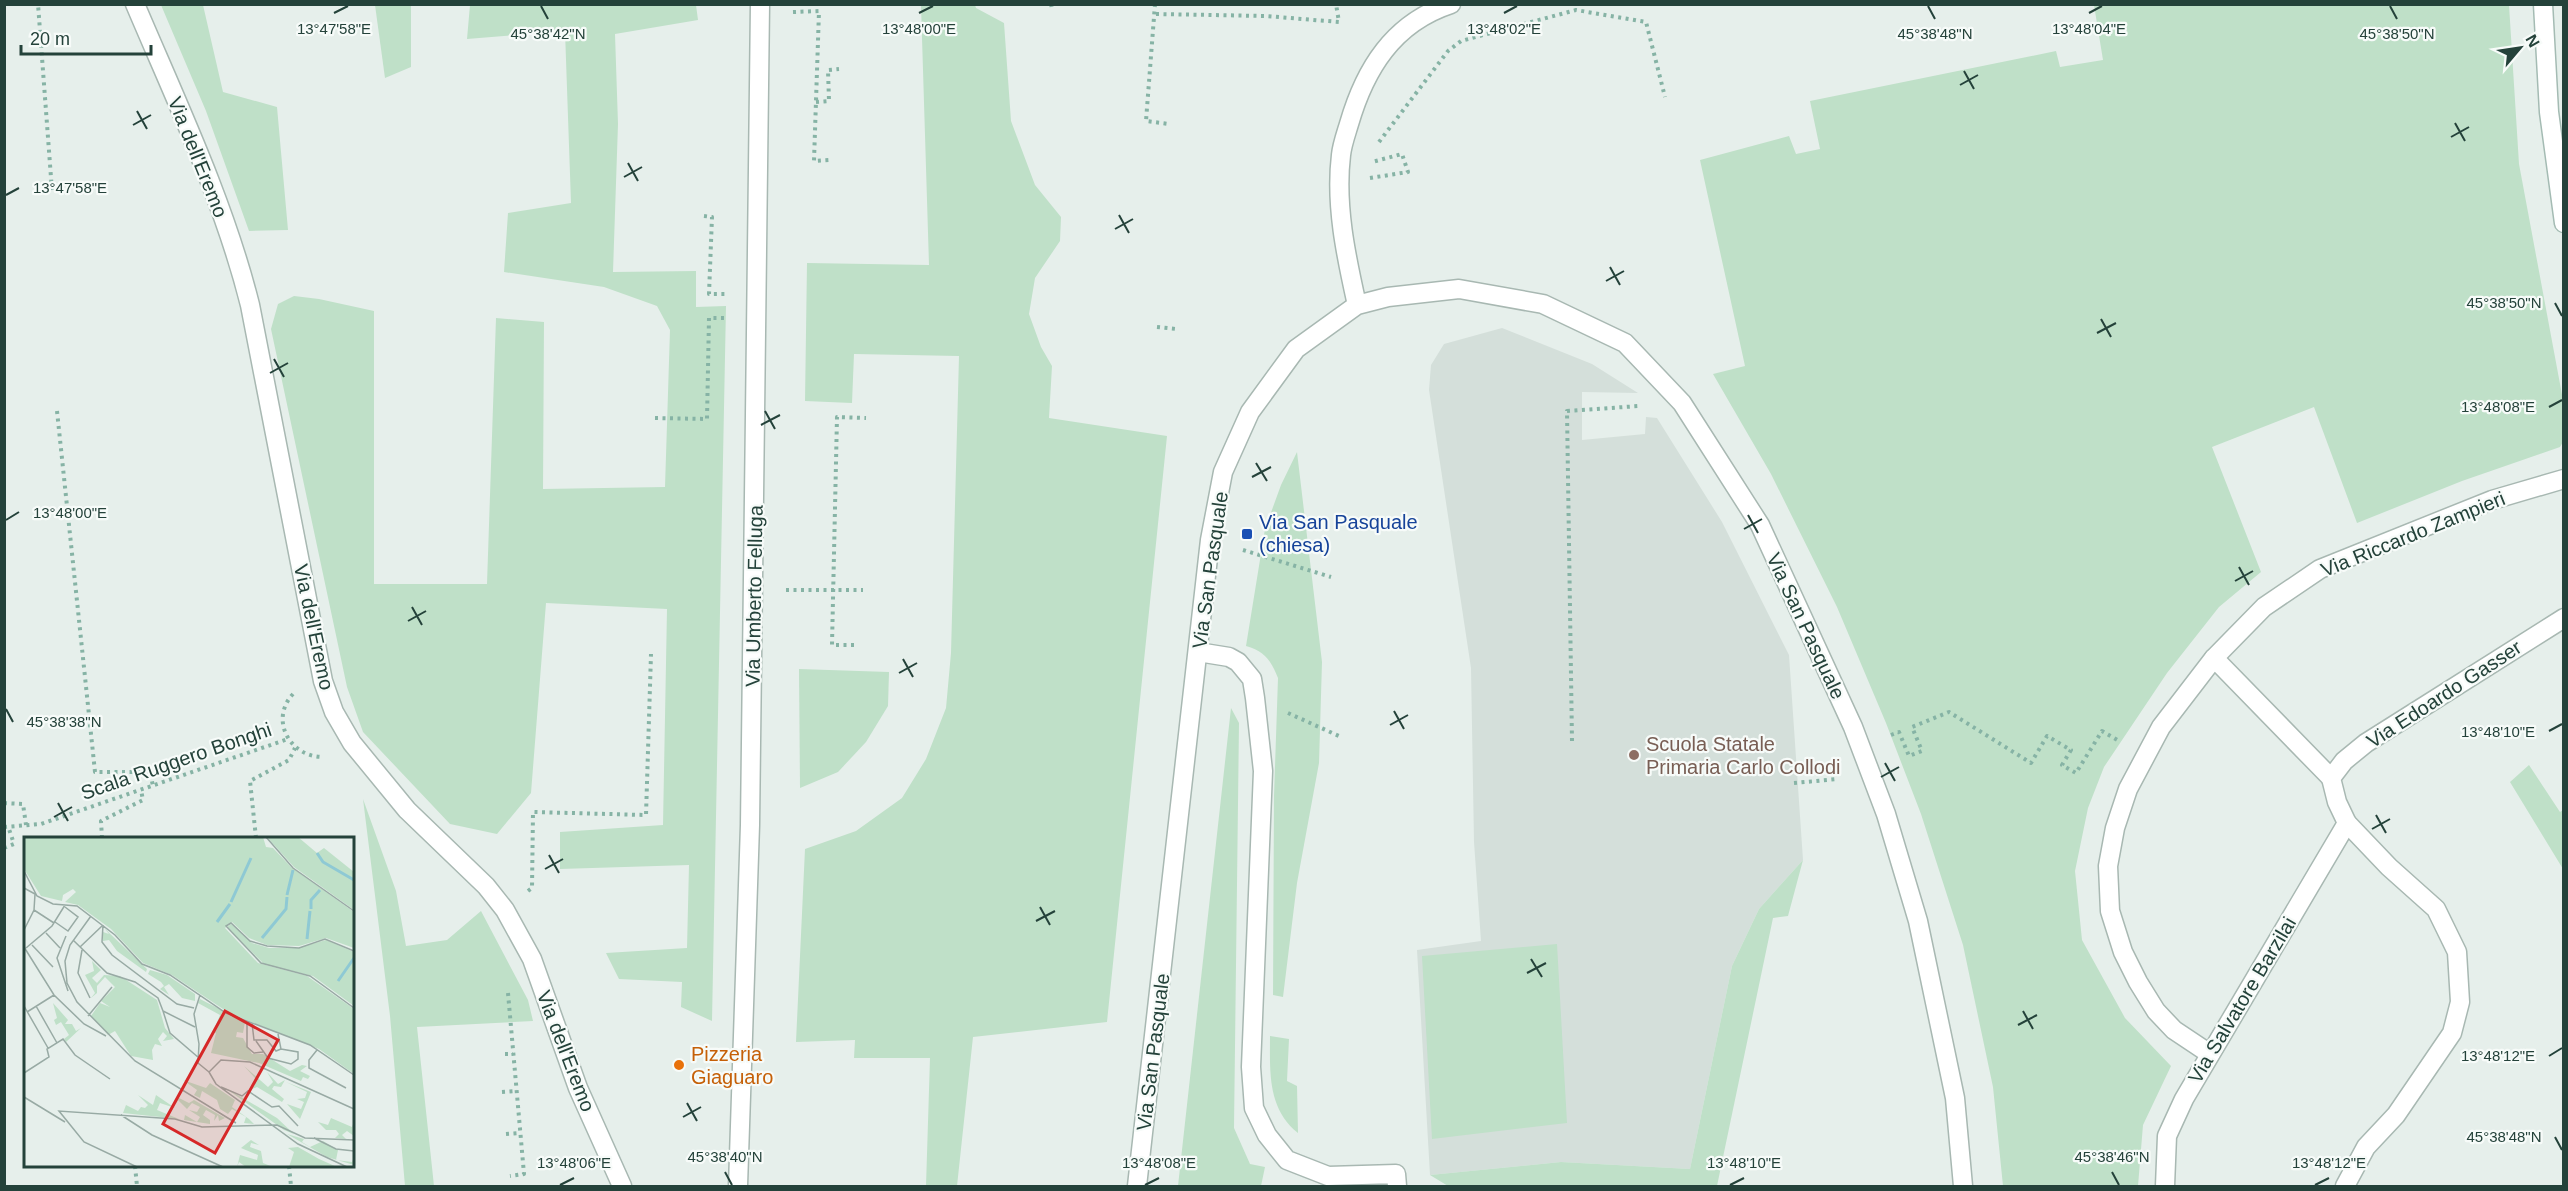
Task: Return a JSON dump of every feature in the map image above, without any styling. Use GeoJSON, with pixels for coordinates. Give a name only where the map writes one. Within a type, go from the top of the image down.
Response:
{"type":"FeatureCollection","features":[{"type":"Feature","properties":{"kind":"street","name":"Via dell'Eremo"},"geometry":{"type":"LineString","coordinates":[[135,4],[204,166],[237,253],[253,316],[323,681],[334,712],[352,743],[406,810],[486,886],[505,910],[532,959],[578,1088],[622,1186]]}},
{"type":"Feature","properties":{"kind":"street","name":"Via Umberto Felluga"},"geometry":{"type":"LineString","coordinates":[[738,1186],[750,825],[760,4]]}},
{"type":"Feature","properties":{"kind":"street"},"geometry":{"type":"LineString","coordinates":[[1357,305],[1344,248],[1340,188],[1341,153],[1356,99],[1376,59],[1408,26],[1451,4]]}},
{"type":"Feature","properties":{"kind":"street"},"geometry":{"type":"LineString","coordinates":[[2543,4],[2549,111],[2564,223]]}},
{"type":"Feature","properties":{"kind":"street","name":"Via San Pasquale"},"geometry":{"type":"LineString","coordinates":[[1137,1186],[1210,540],[1223,472],[1250,412],[1296,350],[1357,305],[1388,297],[1459,289],[1543,304],[1625,343],[1682,403],[1760,525],[1853,727],[1886,814],[1918,921],[1955,1098],[1963,1186]]}},
{"type":"Feature","properties":{"kind":"street","name":"Via Riccardo Zampieri"},"geometry":{"type":"LineString","coordinates":[[2210,1054],[2174,1030],[2156,1011],[2123,951],[2110,911],[2108,866],[2115,828],[2128,789],[2162,727],[2214,658],[2264,607],[2320,569],[2492,500],[2564,479]]}},
{"type":"Feature","properties":{"kind":"street","name":"Via Edoardo Gasser"},"geometry":{"type":"LineString","coordinates":[[2331,778],[2344,761],[2366,743],[2564,618]]}},
{"type":"Feature","properties":{"kind":"street"},"geometry":{"type":"LineString","coordinates":[[1198,652],[1229,657],[1238,662],[1252,679],[1255,698],[1263,771],[1251,1067],[1254,1108],[1267,1135],[1287,1160],[1328,1176],[1396,1174],[1397,1186]]}},
{"type":"Feature","properties":{"kind":"street"},"geometry":{"type":"LineString","coordinates":[[2214,658],[2331,778],[2337,802],[2348,823],[2389,867],[2436,909],[2457,952],[2460,1002],[2452,1033],[2396,1115],[2366,1147],[2345,1186]]}},
{"type":"Feature","properties":{"kind":"street","name":"Via Salvatore Barzilai"},"geometry":{"type":"LineString","coordinates":[[2165,1186],[2167,1136],[2184,1099],[2348,823]]}},
{"type":"Feature","properties":{"kind":"path"},"geometry":{"type":"LineString","coordinates":[[38,191],[52,191],[39,4]]}},
{"type":"Feature","properties":{"kind":"path"},"geometry":{"type":"LineString","coordinates":[[1155,4],[1146,120],[1169,124]]}},
{"type":"Feature","properties":{"kind":"path"},"geometry":{"type":"LineString","coordinates":[[1156,14],[1266,16],[1339,22],[1336,4]]}},
{"type":"Feature","properties":{"kind":"path"},"geometry":{"type":"LineString","coordinates":[[1373,149],[1448,51],[1461,41],[1576,10],[1646,22],[1665,97]]}},
{"type":"Feature","properties":{"kind":"path"},"geometry":{"type":"LineString","coordinates":[[789,12],[819,11],[814,161],[829,160]]}},
{"type":"Feature","properties":{"kind":"path"},"geometry":{"type":"LineString","coordinates":[[816,102],[829,101],[828,70],[839,69]]}},
{"type":"Feature","properties":{"kind":"path"},"geometry":{"type":"LineString","coordinates":[[1362,180],[1408,172],[1402,154],[1372,163],[1372,156]]}},
{"type":"Feature","properties":{"kind":"path"},"geometry":{"type":"LineString","coordinates":[[704,216],[712,217],[709,294],[726,294]]}},
{"type":"Feature","properties":{"kind":"path"},"geometry":{"type":"LineString","coordinates":[[655,418],[707,419],[709,318],[725,318]]}},
{"type":"Feature","properties":{"kind":"path"},"geometry":{"type":"LineString","coordinates":[[1157,327],[1176,329]]}},
{"type":"Feature","properties":{"kind":"path"},"geometry":{"type":"LineString","coordinates":[[1572,741],[1567,411],[1649,405]]}},
{"type":"Feature","properties":{"kind":"path"},"geometry":{"type":"LineString","coordinates":[[57,411],[95,772],[150,772],[153,786]]}},
{"type":"Feature","properties":{"kind":"path"},"geometry":{"type":"LineString","coordinates":[[854,645],[832,645],[837,417],[866,418]]}},
{"type":"Feature","properties":{"kind":"path"},"geometry":{"type":"LineString","coordinates":[[1243,550],[1331,577]]}},
{"type":"Feature","properties":{"kind":"path"},"geometry":{"type":"LineString","coordinates":[[781,590],[863,590]]}},
{"type":"Feature","properties":{"kind":"path"},"geometry":{"type":"LineString","coordinates":[[505,910],[532,888],[533,812],[646,815],[651,654]]}},
{"type":"Feature","properties":{"kind":"path"},"geometry":{"type":"LineString","coordinates":[[1255,698],[1339,736]]}},
{"type":"Feature","properties":{"kind":"path"},"geometry":{"type":"LineString","coordinates":[[1884,738],[1899,732],[1909,756],[1922,751],[1912,727],[1949,712],[2031,763],[2047,736],[2071,750],[2062,765],[2076,773],[2102,731]]}},
{"type":"Feature","properties":{"kind":"path","name":"Scala Ruggero Bonghi"},"geometry":{"type":"LineString","coordinates":[[6,826],[40,824],[288,739]]}},
{"type":"Feature","properties":{"kind":"path"},"geometry":{"type":"LineString","coordinates":[[256,837],[250,781],[289,760],[295,748]]}},
{"type":"Feature","properties":{"kind":"path"},"geometry":{"type":"LineString","coordinates":[[1794,783],[1844,778]]}},
{"type":"Feature","properties":{"kind":"path"},"geometry":{"type":"LineString","coordinates":[[102,837],[101,821],[143,800],[141,790]]}},
{"type":"Feature","properties":{"kind":"path"},"geometry":{"type":"LineString","coordinates":[[4,803],[23,804],[26,825]]}},
{"type":"Feature","properties":{"kind":"path"},"geometry":{"type":"LineString","coordinates":[[4,848],[14,844],[6,826]]}},
{"type":"Feature","properties":{"kind":"path"},"geometry":{"type":"LineString","coordinates":[[507,990],[524,1174],[510,1176]]}},
{"type":"Feature","properties":{"kind":"path"},"geometry":{"type":"LineString","coordinates":[[505,1054],[513,1054]]}},
{"type":"Feature","properties":{"kind":"path"},"geometry":{"type":"LineString","coordinates":[[502,1092],[517,1091]]}},
{"type":"Feature","properties":{"kind":"path"},"geometry":{"type":"LineString","coordinates":[[506,1134],[520,1133]]}},
{"type":"Feature","properties":{"kind":"path"},"geometry":{"type":"LineString","coordinates":[[135,1167],[137,1186]]}},
{"type":"Feature","properties":{"kind":"path"},"geometry":{"type":"LineString","coordinates":[[289,1167],[291,1186]]}},
{"type":"Feature","properties":{"kind":"shaded area","name":"Scuola Statale Primaria Carlo Collodi"},"geometry":{"type":"Polygon","coordinates":[[[1502,328],[1592,364],[1638,393],[1582,392],[1582,440],[1645,434],[1646,417],[1657,418],[1722,522],[1789,655],[1803,860],[1759,909],[1732,966],[1690,1169],[1561,1162],[1430,1175],[1417,950],[1481,941],[1474,842],[1471,668],[1429,390],[1431,365],[1444,344],[1502,328]]]}},
{"type":"Feature","properties":{"kind":"green space"},"geometry":{"type":"Polygon","coordinates":[[[161,5],[203,5],[223,92],[277,107],[288,230],[249,231],[206,111],[161,5]]]}},
{"type":"Feature","properties":{"kind":"green space"},"geometry":{"type":"Polygon","coordinates":[[[375,5],[411,5],[411,67],[385,78],[375,5]]]}},
{"type":"Feature","properties":{"kind":"green space"},"geometry":{"type":"Polygon","coordinates":[[[470,5],[696,5],[698,20],[615,34],[618,124],[613,272],[696,271],[696,307],[726,306],[712,1021],[681,1007],[682,982],[619,979],[606,953],[687,948],[689,865],[560,869],[560,832],[663,825],[667,609],[546,603],[531,793],[497,834],[450,824],[363,732],[347,687],[271,329],[278,304],[294,296],[374,311],[374,584],[487,584],[496,318],[544,322],[543,489],[665,487],[670,330],[657,306],[604,287],[504,272],[508,213],[571,203],[565,31],[467,39],[470,5]]]}},
{"type":"Feature","properties":{"kind":"green space"},"geometry":{"type":"Polygon","coordinates":[[[921,5],[975,5],[976,8],[1004,23],[1011,121],[1035,185],[1061,217],[1060,241],[1035,278],[1029,314],[1041,347],[1052,366],[1049,418],[1167,436],[1107,1022],[973,1037],[957,1186],[926,1186],[930,1058],[854,1058],[855,1040],[796,1042],[805,849],[856,831],[902,798],[926,759],[946,708],[951,653],[959,356],[854,354],[852,403],[805,401],[807,263],[929,265],[921,5]]]}},
{"type":"Feature","properties":{"kind":"green space"},"geometry":{"type":"Polygon","coordinates":[[[2094,5],[2509,5],[2519,164],[2563,400],[2563,442],[2560,447],[2462,481],[2357,523],[2314,407],[2212,447],[2261,572],[2219,607],[2167,673],[2104,767],[2088,808],[2075,871],[2082,940],[2125,1018],[2171,1066],[2143,1125],[2138,1186],[2003,1186],[1993,1087],[1963,945],[1921,814],[1837,607],[1771,474],[1713,374],[1745,366],[1700,160],[1789,136],[1796,154],[1820,149],[1810,101],[2056,51],[2060,67],[2103,60],[2094,5]]]}},
{"type":"Feature","properties":{"kind":"green space"},"geometry":{"type":"Polygon","coordinates":[[[1297,452],[1322,662],[1319,763],[1297,883],[1283,997],[1273,995],[1274,796],[1278,678],[1266,658],[1258,651],[1246,646],[1265,529],[1281,485],[1297,452]]]}},
{"type":"Feature","properties":{"kind":"green space"},"geometry":{"type":"Polygon","coordinates":[[[799,669],[889,672],[888,706],[866,742],[838,772],[800,788],[799,669]]]}},
{"type":"Feature","properties":{"kind":"green space"},"geometry":{"type":"Polygon","coordinates":[[[1231,708],[1239,723],[1234,1128],[1250,1164],[1265,1167],[1261,1186],[1178,1186],[1231,708]]]}},
{"type":"Feature","properties":{"kind":"green space"},"geometry":{"type":"Polygon","coordinates":[[[2529,765],[2560,812],[2563,810],[2563,869],[2510,782],[2529,765]]]}},
{"type":"Feature","properties":{"kind":"green space"},"geometry":{"type":"Polygon","coordinates":[[[363,799],[396,891],[406,946],[447,940],[481,911],[528,1000],[533,1021],[417,1027],[434,1186],[405,1186],[390,1016],[363,799]]]}},
{"type":"Feature","properties":{"kind":"green space"},"geometry":{"type":"Polygon","coordinates":[[[1803,860],[1788,916],[1773,918],[1717,1186],[1448,1186],[1430,1175],[1561,1162],[1690,1169],[1732,966],[1759,909],[1803,860]]]}},
{"type":"Feature","properties":{"kind":"green space"},"geometry":{"type":"Polygon","coordinates":[[[1557,944],[1567,1123],[1432,1139],[1422,956],[1557,944]]]}},
{"type":"Feature","properties":{"kind":"green space"},"geometry":{"type":"Polygon","coordinates":[[[1270,1036],[1289,1039],[1287,1081],[1297,1086],[1298,1133],[1281,1112],[1272,1088],[1270,1036]]]}},
{"type":"Feature","properties":{"kind":"place","name":"Via San Pasquale (chiesa)"},"geometry":{"type":"Point","coordinates":[1247,534]}},
{"type":"Feature","properties":{"kind":"place","name":"Scuola Statale Primaria Carlo Collodi"},"geometry":{"type":"Point","coordinates":[1634,755]}},
{"type":"Feature","properties":{"kind":"place","name":"Pizzeria Giaguaro"},"geometry":{"type":"Point","coordinates":[679,1065]}}]}
